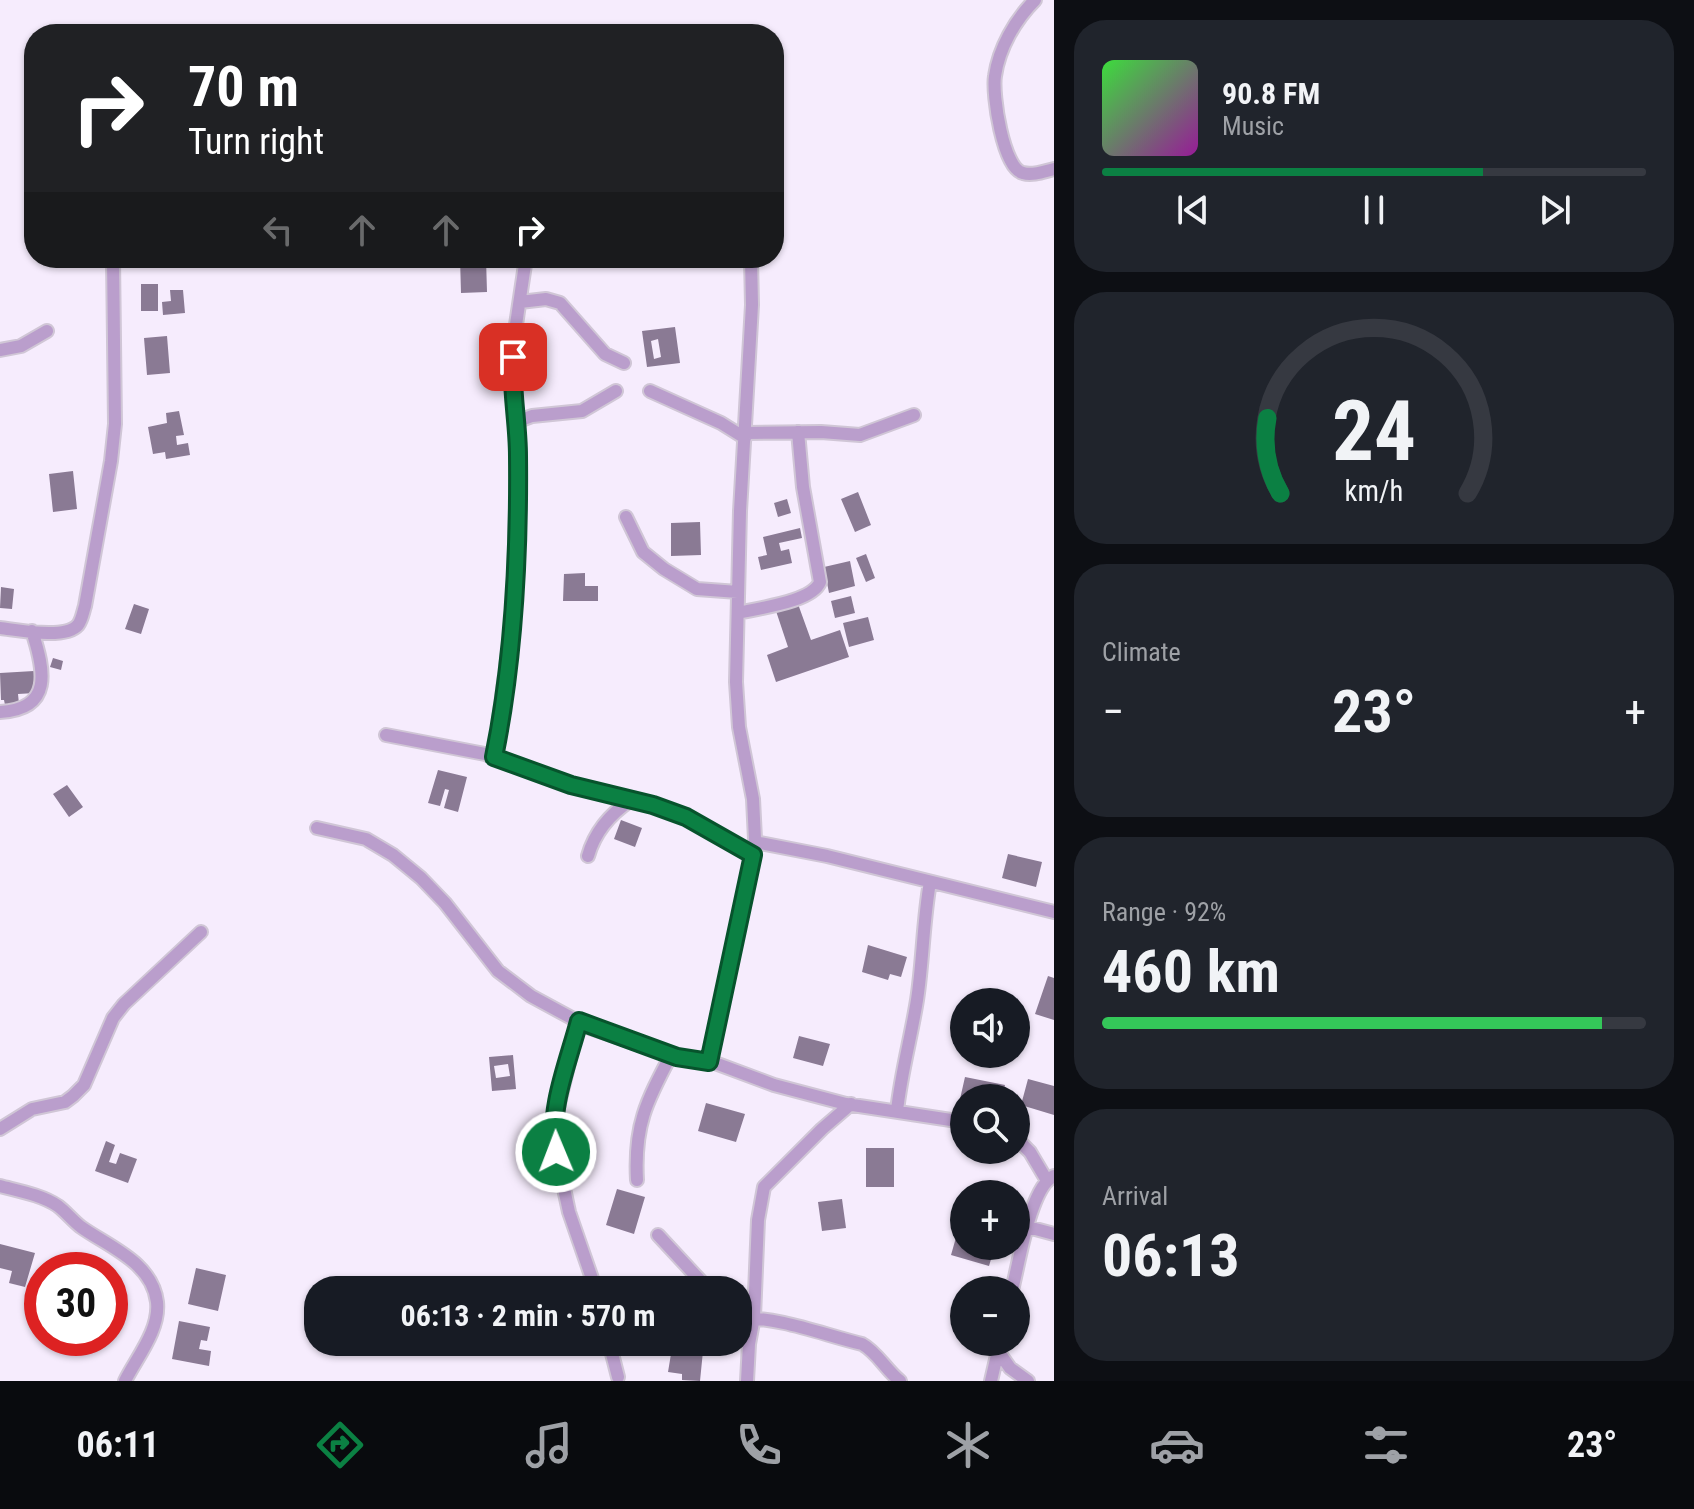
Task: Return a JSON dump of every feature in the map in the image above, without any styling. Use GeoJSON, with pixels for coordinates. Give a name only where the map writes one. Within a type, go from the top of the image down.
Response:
{"type":"FeatureCollection","features":[{"type":"Feature","properties":{"kind":"street"},"geometry":{"type":"LineString","coordinates":[[1035,0],[1012,28],[997,65],[995,106],[1007,154],[1015,169],[1023,173],[1037,173],[1054,169]]}},
{"type":"Feature","properties":{"kind":"street"},"geometry":{"type":"LineString","coordinates":[[0,628],[58,633],[75,628],[80,622],[111,461],[115,424],[113,268]]}},
{"type":"Feature","properties":{"kind":"street"},"geometry":{"type":"LineString","coordinates":[[494,757],[513,615],[518,471],[512,377],[514,338],[525,268]]}},
{"type":"Feature","properties":{"kind":"street"},"geometry":{"type":"LineString","coordinates":[[709,1062],[754,849],[753,799],[738,717],[736,682],[751,268]]}},
{"type":"Feature","properties":{"kind":"street"},"geometry":{"type":"LineString","coordinates":[[520,302],[546,299],[560,303],[605,354],[624,363]]}},
{"type":"Feature","properties":{"kind":"street"},"geometry":{"type":"LineString","coordinates":[[0,350],[21,346],[47,331]]}},
{"type":"Feature","properties":{"kind":"street"},"geometry":{"type":"LineString","coordinates":[[516,422],[532,416],[582,411],[616,391]]}},
{"type":"Feature","properties":{"kind":"street"},"geometry":{"type":"LineString","coordinates":[[650,391],[746,436],[798,432],[860,435],[914,415]]}},
{"type":"Feature","properties":{"kind":"street"},"geometry":{"type":"LineString","coordinates":[[738,613],[804,596],[818,588],[820,582],[803,487],[798,432]]}},
{"type":"Feature","properties":{"kind":"street"},"geometry":{"type":"LineString","coordinates":[[626,517],[643,552],[664,569],[697,589],[738,592]]}},
{"type":"Feature","properties":{"kind":"street"},"geometry":{"type":"LineString","coordinates":[[0,712],[24,708],[35,702],[40,692],[41,663],[32,631]]}},
{"type":"Feature","properties":{"kind":"street"},"geometry":{"type":"LineString","coordinates":[[386,735],[494,757],[571,785],[686,817],[754,849],[813,853],[1054,912]]}},
{"type":"Feature","properties":{"kind":"street"},"geometry":{"type":"LineString","coordinates":[[588,856],[602,825],[631,800]]}},
{"type":"Feature","properties":{"kind":"street"},"geometry":{"type":"LineString","coordinates":[[317,828],[366,839],[393,855],[445,903],[498,971],[531,996],[579,1021],[671,1055],[709,1062],[774,1085],[851,1104],[950,1120]]}},
{"type":"Feature","properties":{"kind":"street"},"geometry":{"type":"LineString","coordinates":[[897,1111],[917,1003],[924,914],[930,882]]}},
{"type":"Feature","properties":{"kind":"street"},"geometry":{"type":"LineString","coordinates":[[0,1129],[32,1109],[65,1102],[73,1096],[84,1085],[113,1018],[201,932]]}},
{"type":"Feature","properties":{"kind":"street"},"geometry":{"type":"LineString","coordinates":[[579,1021],[552,1132],[569,1212],[591,1276]]}},
{"type":"Feature","properties":{"kind":"street"},"geometry":{"type":"LineString","coordinates":[[637,1180],[635,1147],[641,1120],[671,1055]]}},
{"type":"Feature","properties":{"kind":"street"},"geometry":{"type":"LineString","coordinates":[[747,1381],[747,1357],[754,1317],[758,1220],[764,1187],[851,1104]]}},
{"type":"Feature","properties":{"kind":"street"},"geometry":{"type":"LineString","coordinates":[[1030,1152],[1050,1178],[1034,1201],[1030,1218]]}},
{"type":"Feature","properties":{"kind":"street"},"geometry":{"type":"LineString","coordinates":[[0,1186],[58,1206],[80,1226],[125,1254],[142,1270],[154,1291],[157,1305],[155,1319],[147,1343],[125,1381]]}},
{"type":"Feature","properties":{"kind":"street"},"geometry":{"type":"LineString","coordinates":[[1030,1228],[1054,1234]]}},
{"type":"Feature","properties":{"kind":"street"},"geometry":{"type":"LineString","coordinates":[[658,1235],[696,1276]]}},
{"type":"Feature","properties":{"kind":"street"},"geometry":{"type":"LineString","coordinates":[[754,1317],[862,1344],[871,1349],[900,1381]]}},
{"type":"Feature","properties":{"kind":"street"},"geometry":{"type":"LineString","coordinates":[[613,1356],[618,1377]]}},
{"type":"Feature","properties":{"kind":"street"},"geometry":{"type":"LineString","coordinates":[[991,1381],[997,1356]]}},
{"type":"Feature","properties":{"kind":"street"},"geometry":{"type":"LineString","coordinates":[[1004,1356],[1010,1368],[1028,1381]]}},
{"type":"Feature","properties":{"kind":"building"},"geometry":{"type":"Polygon","coordinates":[[[460,268],[486,268],[487,292],[461,293],[460,268]]]}},
{"type":"Feature","properties":{"kind":"building"},"geometry":{"type":"Polygon","coordinates":[[[141,284],[158,284],[158,311],[141,311],[141,284]]]}},
{"type":"Feature","properties":{"kind":"building"},"geometry":{"type":"Polygon","coordinates":[[[170,290],[183,290],[185,313],[163,315],[162,302],[171,301],[170,290]]]}},
{"type":"Feature","properties":{"kind":"building"},"geometry":{"type":"Polygon","coordinates":[[[675,327],[680,363],[647,367],[642,331],[675,327]],[[658,339],[651,341],[654,359],[661,357],[658,339]]]}},
{"type":"Feature","properties":{"kind":"building"},"geometry":{"type":"Polygon","coordinates":[[[167,336],[170,373],[147,375],[144,338],[167,336]]]}},
{"type":"Feature","properties":{"kind":"building"},"geometry":{"type":"Polygon","coordinates":[[[179,411],[184,435],[176,436],[177,445],[188,443],[190,455],[166,459],[165,452],[153,454],[148,427],[167,423],[166,413],[179,411]]]}},
{"type":"Feature","properties":{"kind":"building"},"geometry":{"type":"Polygon","coordinates":[[[73,471],[77,509],[53,512],[49,474],[73,471]]]}},
{"type":"Feature","properties":{"kind":"building"},"geometry":{"type":"Polygon","coordinates":[[[858,492],[871,525],[855,532],[841,499],[858,492]]]}},
{"type":"Feature","properties":{"kind":"building"},"geometry":{"type":"Polygon","coordinates":[[[787,499],[791,513],[778,517],[774,503],[787,499]]]}},
{"type":"Feature","properties":{"kind":"building"},"geometry":{"type":"Polygon","coordinates":[[[700,522],[701,555],[671,556],[671,523],[700,522]]]}},
{"type":"Feature","properties":{"kind":"building"},"geometry":{"type":"Polygon","coordinates":[[[800,528],[802,538],[779,543],[781,551],[789,549],[792,563],[761,570],[758,557],[767,555],[763,537],[800,528]]]}},
{"type":"Feature","properties":{"kind":"building"},"geometry":{"type":"Polygon","coordinates":[[[866,554],[875,578],[866,582],[856,558],[866,554]]]}},
{"type":"Feature","properties":{"kind":"building"},"geometry":{"type":"Polygon","coordinates":[[[850,561],[855,586],[829,593],[824,567],[850,561]]]}},
{"type":"Feature","properties":{"kind":"building"},"geometry":{"type":"Polygon","coordinates":[[[585,573],[585,586],[598,586],[598,601],[563,601],[564,574],[585,573]]]}},
{"type":"Feature","properties":{"kind":"building"},"geometry":{"type":"Polygon","coordinates":[[[1,587],[14,589],[12,609],[0,608],[1,587]]]}},
{"type":"Feature","properties":{"kind":"building"},"geometry":{"type":"Polygon","coordinates":[[[851,596],[855,613],[835,618],[831,601],[851,596]]]}},
{"type":"Feature","properties":{"kind":"building"},"geometry":{"type":"Polygon","coordinates":[[[134,604],[149,609],[141,634],[125,629],[134,604]]]}},
{"type":"Feature","properties":{"kind":"building"},"geometry":{"type":"Polygon","coordinates":[[[798,604],[811,640],[840,630],[849,657],[776,682],[767,655],[788,647],[776,611],[798,604]]]}},
{"type":"Feature","properties":{"kind":"building"},"geometry":{"type":"Polygon","coordinates":[[[868,617],[874,640],[849,647],[843,623],[868,617]]]}},
{"type":"Feature","properties":{"kind":"building"},"geometry":{"type":"Polygon","coordinates":[[[53,658],[63,661],[61,670],[50,667],[53,658]]]}},
{"type":"Feature","properties":{"kind":"building"},"geometry":{"type":"Polygon","coordinates":[[[34,671],[35,693],[18,694],[19,704],[5,705],[1,700],[0,673],[34,671]]]}},
{"type":"Feature","properties":{"kind":"building"},"geometry":{"type":"Polygon","coordinates":[[[438,770],[467,777],[458,812],[444,808],[449,790],[445,789],[440,806],[428,803],[438,770]]]}},
{"type":"Feature","properties":{"kind":"building"},"geometry":{"type":"Polygon","coordinates":[[[67,785],[83,807],[69,817],[53,794],[67,785]]]}},
{"type":"Feature","properties":{"kind":"building"},"geometry":{"type":"Polygon","coordinates":[[[621,820],[642,828],[635,847],[614,839],[621,820]]]}},
{"type":"Feature","properties":{"kind":"building"},"geometry":{"type":"Polygon","coordinates":[[[1008,854],[1042,862],[1036,887],[1002,878],[1008,854]]]}},
{"type":"Feature","properties":{"kind":"building"},"geometry":{"type":"Polygon","coordinates":[[[868,945],[907,957],[901,977],[890,974],[888,980],[862,972],[868,945]]]}},
{"type":"Feature","properties":{"kind":"building"},"geometry":{"type":"Polygon","coordinates":[[[1048,976],[1054,978],[1054,1020],[1035,1014],[1048,976]]]}},
{"type":"Feature","properties":{"kind":"building"},"geometry":{"type":"Polygon","coordinates":[[[799,1036],[830,1044],[823,1066],[793,1058],[799,1036]]]}},
{"type":"Feature","properties":{"kind":"building"},"geometry":{"type":"Polygon","coordinates":[[[513,1055],[516,1089],[492,1091],[489,1057],[513,1055]],[[508,1064],[494,1066],[496,1078],[510,1076],[508,1064]]]}},
{"type":"Feature","properties":{"kind":"building"},"geometry":{"type":"Polygon","coordinates":[[[965,1077],[1000,1084],[963,1084],[965,1077]]]}},
{"type":"Feature","properties":{"kind":"building"},"geometry":{"type":"Polygon","coordinates":[[[1028,1079],[1054,1086],[1054,1115],[1030,1108],[1030,1084],[1027,1084],[1028,1079]]]}},
{"type":"Feature","properties":{"kind":"building"},"geometry":{"type":"Polygon","coordinates":[[[706,1103],[745,1114],[736,1142],[698,1131],[706,1103]]]}},
{"type":"Feature","properties":{"kind":"building"},"geometry":{"type":"Polygon","coordinates":[[[106,1141],[115,1145],[109,1162],[116,1164],[120,1153],[137,1159],[128,1183],[95,1171],[106,1141]]]}},
{"type":"Feature","properties":{"kind":"building"},"geometry":{"type":"Polygon","coordinates":[[[866,1148],[894,1148],[894,1187],[866,1187],[866,1148]]]}},
{"type":"Feature","properties":{"kind":"building"},"geometry":{"type":"Polygon","coordinates":[[[617,1189],[645,1197],[634,1234],[606,1225],[617,1189]]]}},
{"type":"Feature","properties":{"kind":"building"},"geometry":{"type":"Polygon","coordinates":[[[842,1199],[846,1228],[822,1231],[818,1202],[842,1199]]]}},
{"type":"Feature","properties":{"kind":"building"},"geometry":{"type":"Polygon","coordinates":[[[0,1244],[31,1252],[24,1252],[24,1287],[9,1283],[12,1271],[0,1268],[0,1244]]]}},
{"type":"Feature","properties":{"kind":"building"},"geometry":{"type":"Polygon","coordinates":[[[968,1260],[991,1260],[989,1266],[968,1260]]]}},
{"type":"Feature","properties":{"kind":"building"},"geometry":{"type":"Polygon","coordinates":[[[196,1268],[226,1275],[218,1311],[188,1304],[196,1268]]]}},
{"type":"Feature","properties":{"kind":"building"},"geometry":{"type":"Polygon","coordinates":[[[179,1321],[210,1327],[207,1341],[201,1340],[199,1349],[211,1351],[209,1366],[172,1359],[179,1321]]]}},
{"type":"Feature","properties":{"kind":"building"},"geometry":{"type":"Polygon","coordinates":[[[671,1356],[702,1356],[700,1381],[682,1380],[682,1374],[668,1372],[671,1356]]]}},
{"type":"Feature","properties":{"kind":"route"},"geometry":{"type":"LineString","coordinates":[[513,357],[518,455],[513,615],[494,757],[571,785],[653,805],[686,817],[753,855],[709,1062],[677,1057],[590,1028],[579,1021],[555,1113],[552,1132],[556,1152]]}}]}
